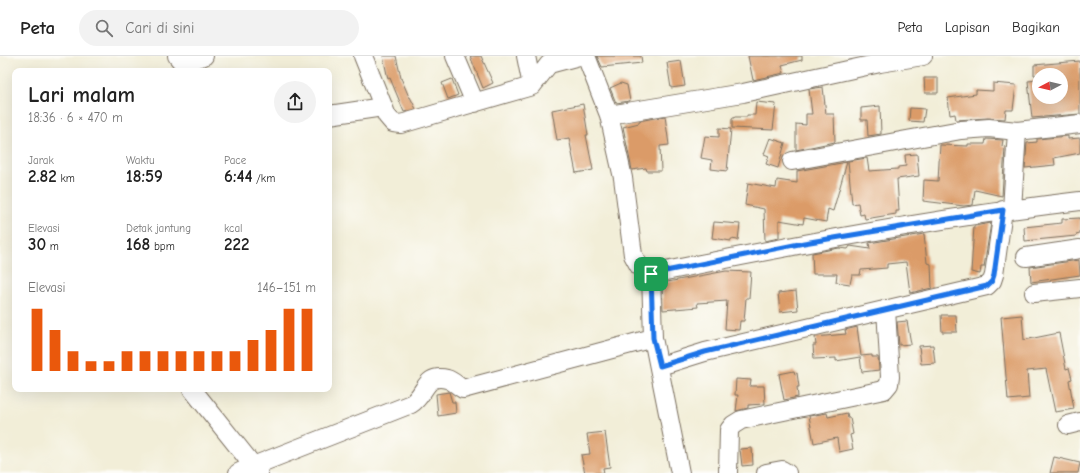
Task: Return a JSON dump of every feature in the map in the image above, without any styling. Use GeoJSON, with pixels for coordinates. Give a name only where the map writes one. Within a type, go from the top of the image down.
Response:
{"type":"FeatureCollection","features":[{"type":"Feature","properties":{"kind":"street"},"geometry":{"type":"LineString","coordinates":[[177,56],[179,60],[186,62],[204,56]]}},
{"type":"Feature","properties":{"kind":"street"},"geometry":{"type":"LineString","coordinates":[[364,56],[383,107],[390,120],[401,124],[532,86],[549,64],[579,56]]}},
{"type":"Feature","properties":{"kind":"street"},"geometry":{"type":"LineString","coordinates":[[455,56],[475,103]]}},
{"type":"Feature","properties":{"kind":"street"},"geometry":{"type":"LineString","coordinates":[[526,56],[532,86]]}},
{"type":"Feature","properties":{"kind":"street"},"geometry":{"type":"LineString","coordinates":[[586,56],[609,115],[623,178],[633,255],[639,266],[651,274],[804,243],[1007,209],[1080,201]]}},
{"type":"Feature","properties":{"kind":"street"},"geometry":{"type":"LineString","coordinates":[[609,115],[743,93],[880,63],[923,56]]}},
{"type":"Feature","properties":{"kind":"street"},"geometry":{"type":"LineString","coordinates":[[332,115],[383,107]]}},
{"type":"Feature","properties":{"kind":"street"},"geometry":{"type":"LineString","coordinates":[[792,161],[961,130],[989,128],[1017,131],[1080,124]]}},
{"type":"Feature","properties":{"kind":"street"},"geometry":{"type":"LineString","coordinates":[[660,366],[705,352],[886,309],[983,288],[990,284],[994,275],[1007,209],[1017,131]]}},
{"type":"Feature","properties":{"kind":"street"},"geometry":{"type":"LineString","coordinates":[[1026,257],[1080,249]]}},
{"type":"Feature","properties":{"kind":"street"},"geometry":{"type":"LineString","coordinates":[[651,274],[653,338],[660,366],[680,473]]}},
{"type":"Feature","properties":{"kind":"street"},"geometry":{"type":"LineString","coordinates":[[1034,293],[1080,288]]}},
{"type":"Feature","properties":{"kind":"street"},"geometry":{"type":"LineString","coordinates":[[728,473],[729,430],[733,425],[741,420],[884,390],[889,384],[890,377],[886,309]]}},
{"type":"Feature","properties":{"kind":"street"},"geometry":{"type":"LineString","coordinates":[[194,392],[250,471],[411,404],[420,397],[426,383],[432,380],[446,379],[463,389],[653,338]]}},
{"type":"Feature","properties":{"kind":"street"},"geometry":{"type":"LineString","coordinates":[[766,473],[782,470],[787,473]]}},
{"type":"Feature","properties":{"kind":"building"},"geometry":{"type":"Polygon","coordinates":[[[383,56],[396,56],[401,78],[416,109],[404,112],[390,78],[388,79],[383,56]]]}},
{"type":"Feature","properties":{"kind":"building"},"geometry":{"type":"Polygon","coordinates":[[[470,56],[481,56],[493,83],[483,88],[470,56]]]}},
{"type":"Feature","properties":{"kind":"building"},"geometry":{"type":"Polygon","coordinates":[[[597,56],[641,56],[642,63],[602,67],[597,56]]]}},
{"type":"Feature","properties":{"kind":"building"},"geometry":{"type":"Polygon","coordinates":[[[748,56],[802,56],[802,60],[782,65],[784,73],[753,80],[748,56]]]}},
{"type":"Feature","properties":{"kind":"building"},"geometry":{"type":"Polygon","coordinates":[[[681,61],[685,86],[671,88],[667,63],[681,61]]]}},
{"type":"Feature","properties":{"kind":"building"},"geometry":{"type":"Polygon","coordinates":[[[1080,61],[1080,114],[1032,118],[1028,81],[1032,81],[1032,104],[1068,104],[1068,68],[1034,68],[1034,65],[1080,61]]]}},
{"type":"Feature","properties":{"kind":"building"},"geometry":{"type":"Polygon","coordinates":[[[924,78],[938,78],[938,93],[925,93],[924,78]]]}},
{"type":"Feature","properties":{"kind":"building"},"geometry":{"type":"Polygon","coordinates":[[[452,79],[458,95],[448,99],[442,83],[452,79]]]}},
{"type":"Feature","properties":{"kind":"building"},"geometry":{"type":"Polygon","coordinates":[[[621,83],[627,85],[630,101],[616,103],[610,88],[621,83]]]}},
{"type":"Feature","properties":{"kind":"building"},"geometry":{"type":"Polygon","coordinates":[[[993,83],[1016,85],[1013,110],[1006,110],[1005,119],[988,118],[956,120],[955,114],[950,115],[948,98],[976,94],[976,90],[993,91],[993,83]]]}},
{"type":"Feature","properties":{"kind":"building"},"geometry":{"type":"Polygon","coordinates":[[[823,87],[826,114],[834,114],[835,142],[796,150],[796,124],[806,125],[806,114],[812,114],[809,89],[823,87]]]}},
{"type":"Feature","properties":{"kind":"building"},"geometry":{"type":"Polygon","coordinates":[[[756,102],[776,104],[773,130],[732,128],[732,119],[735,117],[755,115],[756,102]]]}},
{"type":"Feature","properties":{"kind":"building"},"geometry":{"type":"Polygon","coordinates":[[[583,104],[588,135],[586,135],[593,170],[576,173],[569,138],[557,140],[552,110],[583,104]]]}},
{"type":"Feature","properties":{"kind":"building"},"geometry":{"type":"Polygon","coordinates":[[[880,106],[881,134],[868,136],[867,120],[861,120],[861,108],[880,106]]]}},
{"type":"Feature","properties":{"kind":"building"},"geometry":{"type":"Polygon","coordinates":[[[910,108],[925,109],[923,122],[909,121],[910,108]]]}},
{"type":"Feature","properties":{"kind":"building"},"geometry":{"type":"Polygon","coordinates":[[[665,116],[669,145],[660,146],[661,171],[647,171],[646,168],[632,170],[623,127],[639,123],[639,121],[665,116]]]}},
{"type":"Feature","properties":{"kind":"building"},"geometry":{"type":"Polygon","coordinates":[[[719,128],[731,129],[727,171],[711,169],[712,160],[701,158],[705,136],[719,137],[719,128]]]}},
{"type":"Feature","properties":{"kind":"building"},"geometry":{"type":"Polygon","coordinates":[[[1068,136],[1068,139],[1080,138],[1080,153],[1054,158],[1055,165],[1025,168],[1027,143],[1037,142],[1037,139],[1068,136]]]}},
{"type":"Feature","properties":{"kind":"building"},"geometry":{"type":"Polygon","coordinates":[[[770,138],[785,143],[778,168],[766,164],[769,156],[764,154],[770,138]]]}},
{"type":"Feature","properties":{"kind":"building"},"geometry":{"type":"Polygon","coordinates":[[[986,139],[1003,140],[1002,146],[1005,147],[1002,196],[975,190],[973,205],[964,206],[923,201],[924,180],[938,181],[940,145],[968,146],[968,144],[985,144],[986,139]]]}},
{"type":"Feature","properties":{"kind":"building"},"geometry":{"type":"Polygon","coordinates":[[[917,154],[919,176],[897,179],[899,211],[896,211],[896,214],[865,219],[864,214],[860,215],[858,203],[852,204],[848,161],[867,158],[869,171],[898,169],[898,167],[906,166],[905,155],[917,154]]]}},
{"type":"Feature","properties":{"kind":"building"},"geometry":{"type":"Polygon","coordinates":[[[847,162],[833,211],[828,209],[826,222],[804,218],[803,224],[779,220],[779,238],[765,241],[764,209],[745,205],[748,183],[776,188],[777,180],[797,183],[797,171],[847,162]]]}},
{"type":"Feature","properties":{"kind":"building"},"geometry":{"type":"Polygon","coordinates":[[[1080,218],[1080,234],[1076,236],[1025,241],[1024,227],[1062,223],[1062,219],[1080,218]]]}},
{"type":"Feature","properties":{"kind":"building"},"geometry":{"type":"Polygon","coordinates":[[[714,222],[740,224],[738,240],[731,239],[731,241],[712,238],[714,222]]]}},
{"type":"Feature","properties":{"kind":"building"},"geometry":{"type":"Polygon","coordinates":[[[991,223],[984,267],[981,267],[980,274],[971,272],[974,226],[991,223]]]}},
{"type":"Feature","properties":{"kind":"building"},"geometry":{"type":"Polygon","coordinates":[[[924,234],[927,263],[931,264],[932,288],[910,293],[906,262],[887,264],[887,268],[861,270],[860,275],[852,275],[850,284],[836,282],[837,274],[813,274],[812,253],[839,248],[848,249],[850,246],[870,249],[869,243],[924,234]]]}},
{"type":"Feature","properties":{"kind":"building"},"geometry":{"type":"Polygon","coordinates":[[[1079,260],[1080,275],[1031,282],[1030,267],[1079,260]]]}},
{"type":"Feature","properties":{"kind":"building"},"geometry":{"type":"Polygon","coordinates":[[[726,271],[751,272],[749,298],[746,298],[744,321],[740,321],[739,330],[725,329],[727,301],[697,303],[698,307],[663,310],[662,283],[726,271]]]}},
{"type":"Feature","properties":{"kind":"building"},"geometry":{"type":"Polygon","coordinates":[[[796,291],[798,310],[780,312],[778,293],[796,291]]]}},
{"type":"Feature","properties":{"kind":"building"},"geometry":{"type":"Polygon","coordinates":[[[941,315],[956,315],[957,332],[942,332],[941,315]]]}},
{"type":"Feature","properties":{"kind":"building"},"geometry":{"type":"Polygon","coordinates":[[[1022,315],[1024,340],[1059,333],[1066,369],[1069,368],[1072,379],[1069,380],[1074,409],[1055,412],[1046,369],[1027,371],[1029,398],[1008,400],[1001,317],[1022,315]]]}},
{"type":"Feature","properties":{"kind":"building"},"geometry":{"type":"Polygon","coordinates":[[[907,321],[911,344],[899,345],[897,322],[907,321]]]}},
{"type":"Feature","properties":{"kind":"building"},"geometry":{"type":"Polygon","coordinates":[[[857,327],[861,356],[872,355],[872,357],[878,357],[879,370],[862,372],[860,357],[836,361],[836,358],[814,359],[813,345],[816,345],[815,337],[846,334],[845,330],[857,327]]]}},
{"type":"Feature","properties":{"kind":"building"},"geometry":{"type":"Polygon","coordinates":[[[933,345],[935,363],[921,364],[919,346],[933,345]]]}},
{"type":"Feature","properties":{"kind":"building"},"geometry":{"type":"Polygon","coordinates":[[[794,371],[795,374],[797,373],[799,387],[797,387],[798,397],[784,400],[779,374],[794,371]]]}},
{"type":"Feature","properties":{"kind":"building"},"geometry":{"type":"Polygon","coordinates":[[[736,379],[751,380],[750,386],[764,386],[765,404],[748,405],[748,408],[736,411],[738,395],[735,395],[736,379]]]}},
{"type":"Feature","properties":{"kind":"building"},"geometry":{"type":"Polygon","coordinates":[[[449,392],[452,402],[455,402],[456,413],[438,416],[436,394],[449,392]]]}},
{"type":"Feature","properties":{"kind":"building"},"geometry":{"type":"Polygon","coordinates":[[[827,413],[828,417],[847,413],[848,418],[850,418],[853,434],[850,435],[853,449],[839,452],[837,438],[814,443],[809,416],[827,413]]]}},
{"type":"Feature","properties":{"kind":"building"},"geometry":{"type":"Polygon","coordinates":[[[605,432],[610,467],[603,468],[604,473],[585,473],[581,455],[590,454],[587,434],[605,432]]]}},
{"type":"Feature","properties":{"kind":"building"},"geometry":{"type":"Polygon","coordinates":[[[752,448],[753,465],[742,466],[740,449],[752,448]]]}},
{"type":"Feature","properties":{"kind":"building"},"geometry":{"type":"Polygon","coordinates":[[[1054,457],[1080,463],[1078,473],[1050,473],[1054,457]]]}},
{"type":"Feature","properties":{"kind":"route"},"geometry":{"type":"LineString","coordinates":[[1003,210],[994,275],[990,284],[983,288],[886,309],[705,352],[660,366],[653,338],[651,274],[870,231],[1003,210]]}}]}
